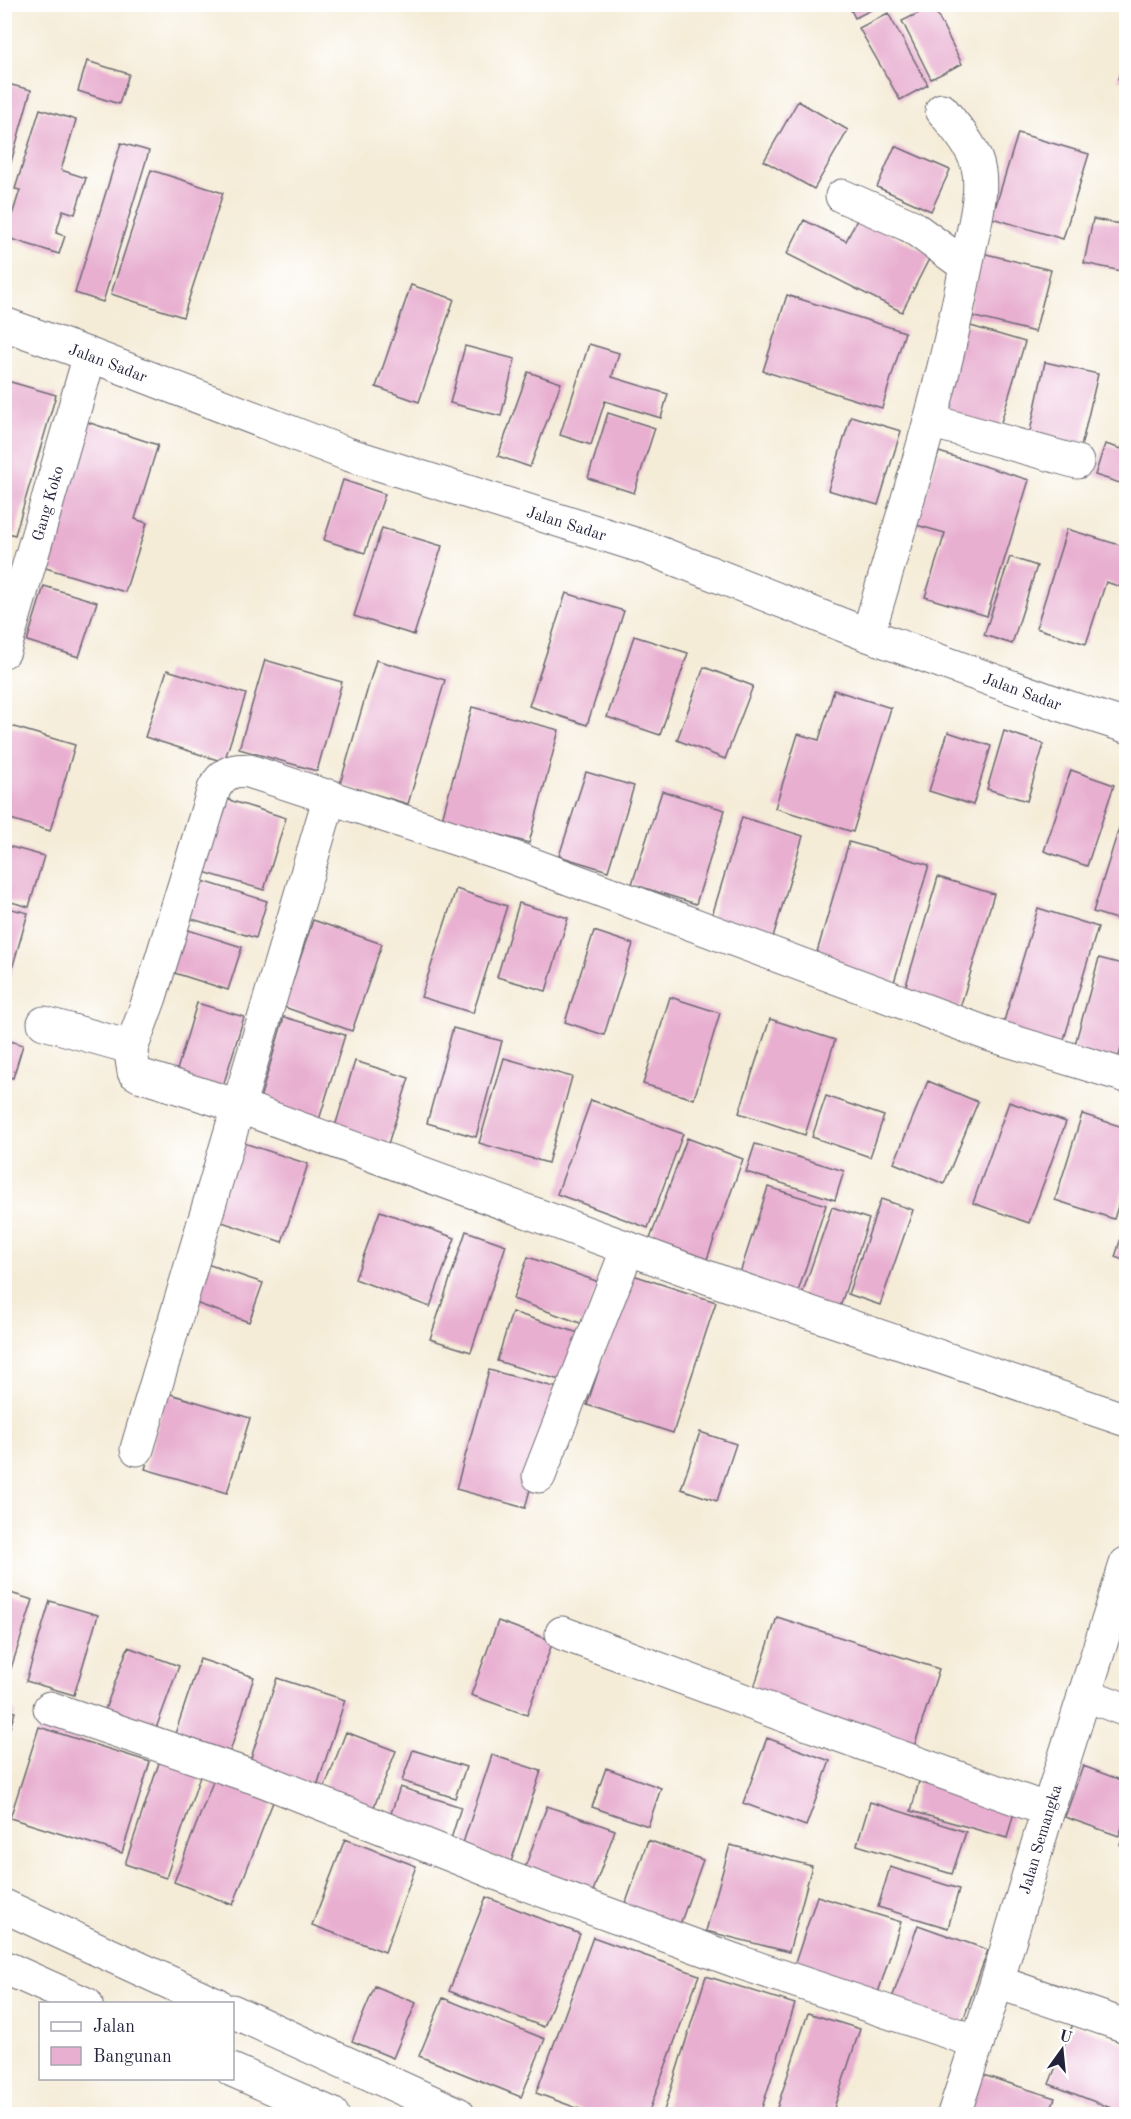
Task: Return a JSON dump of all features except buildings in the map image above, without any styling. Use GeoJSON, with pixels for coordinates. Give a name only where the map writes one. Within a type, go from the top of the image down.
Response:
{"type":"FeatureCollection","features":[{"type":"Feature","properties":{"kind":"street"},"geometry":{"type":"LineString","coordinates":[[868,635],[949,351],[971,242],[979,171],[967,141],[942,110]]}},
{"type":"Feature","properties":{"kind":"street"},"geometry":{"type":"LineString","coordinates":[[842,196],[911,226],[966,266]]}},
{"type":"Feature","properties":{"kind":"street","name":"Jalan Sadar"},"geometry":{"type":"LineString","coordinates":[[4,324],[347,454],[647,548],[868,635],[1126,726]]}},
{"type":"Feature","properties":{"kind":"street","name":"Gang Koko"},"geometry":{"type":"LineString","coordinates":[[4,651],[90,355]]}},
{"type":"Feature","properties":{"kind":"street"},"geometry":{"type":"LineString","coordinates":[[930,421],[1077,462]]}},
{"type":"Feature","properties":{"kind":"street"},"geometry":{"type":"LineString","coordinates":[[1126,1076],[991,1035],[509,856],[330,796],[249,771],[238,770],[228,772],[219,779],[214,789],[150,997],[131,1049],[134,1072],[238,1106],[726,1284],[1126,1420]]}},
{"type":"Feature","properties":{"kind":"street"},"geometry":{"type":"LineString","coordinates":[[138,1449],[330,796]]}},
{"type":"Feature","properties":{"kind":"street"},"geometry":{"type":"LineString","coordinates":[[44,1023],[131,1049]]}},
{"type":"Feature","properties":{"kind":"street"},"geometry":{"type":"LineString","coordinates":[[540,1476],[628,1248]]}},
{"type":"Feature","properties":{"kind":"street","name":"Jalan Semangka"},"geometry":{"type":"LineString","coordinates":[[954,2115],[1126,1564]]}},
{"type":"Feature","properties":{"kind":"street"},"geometry":{"type":"LineString","coordinates":[[562,1633],[1048,1810]]}},
{"type":"Feature","properties":{"kind":"street"},"geometry":{"type":"LineString","coordinates":[[1084,1694],[1126,1710]]}},
{"type":"Feature","properties":{"kind":"street"},"geometry":{"type":"LineString","coordinates":[[51,1708],[262,1780],[506,1876],[739,1962],[978,2042]]}},
{"type":"Feature","properties":{"kind":"street"},"geometry":{"type":"LineString","coordinates":[[4,1906],[212,2002]]}},
{"type":"Feature","properties":{"kind":"street"},"geometry":{"type":"LineString","coordinates":[[4,1967],[82,2002]]}},
{"type":"Feature","properties":{"kind":"street"},"geometry":{"type":"LineString","coordinates":[[997,1982],[1126,2026]]}},
{"type":"Feature","properties":{"kind":"street"},"geometry":{"type":"LineString","coordinates":[[234,2012],[452,2113]]}},
{"type":"Feature","properties":{"kind":"street"},"geometry":{"type":"LineString","coordinates":[[234,2071],[332,2115]]}}]}
